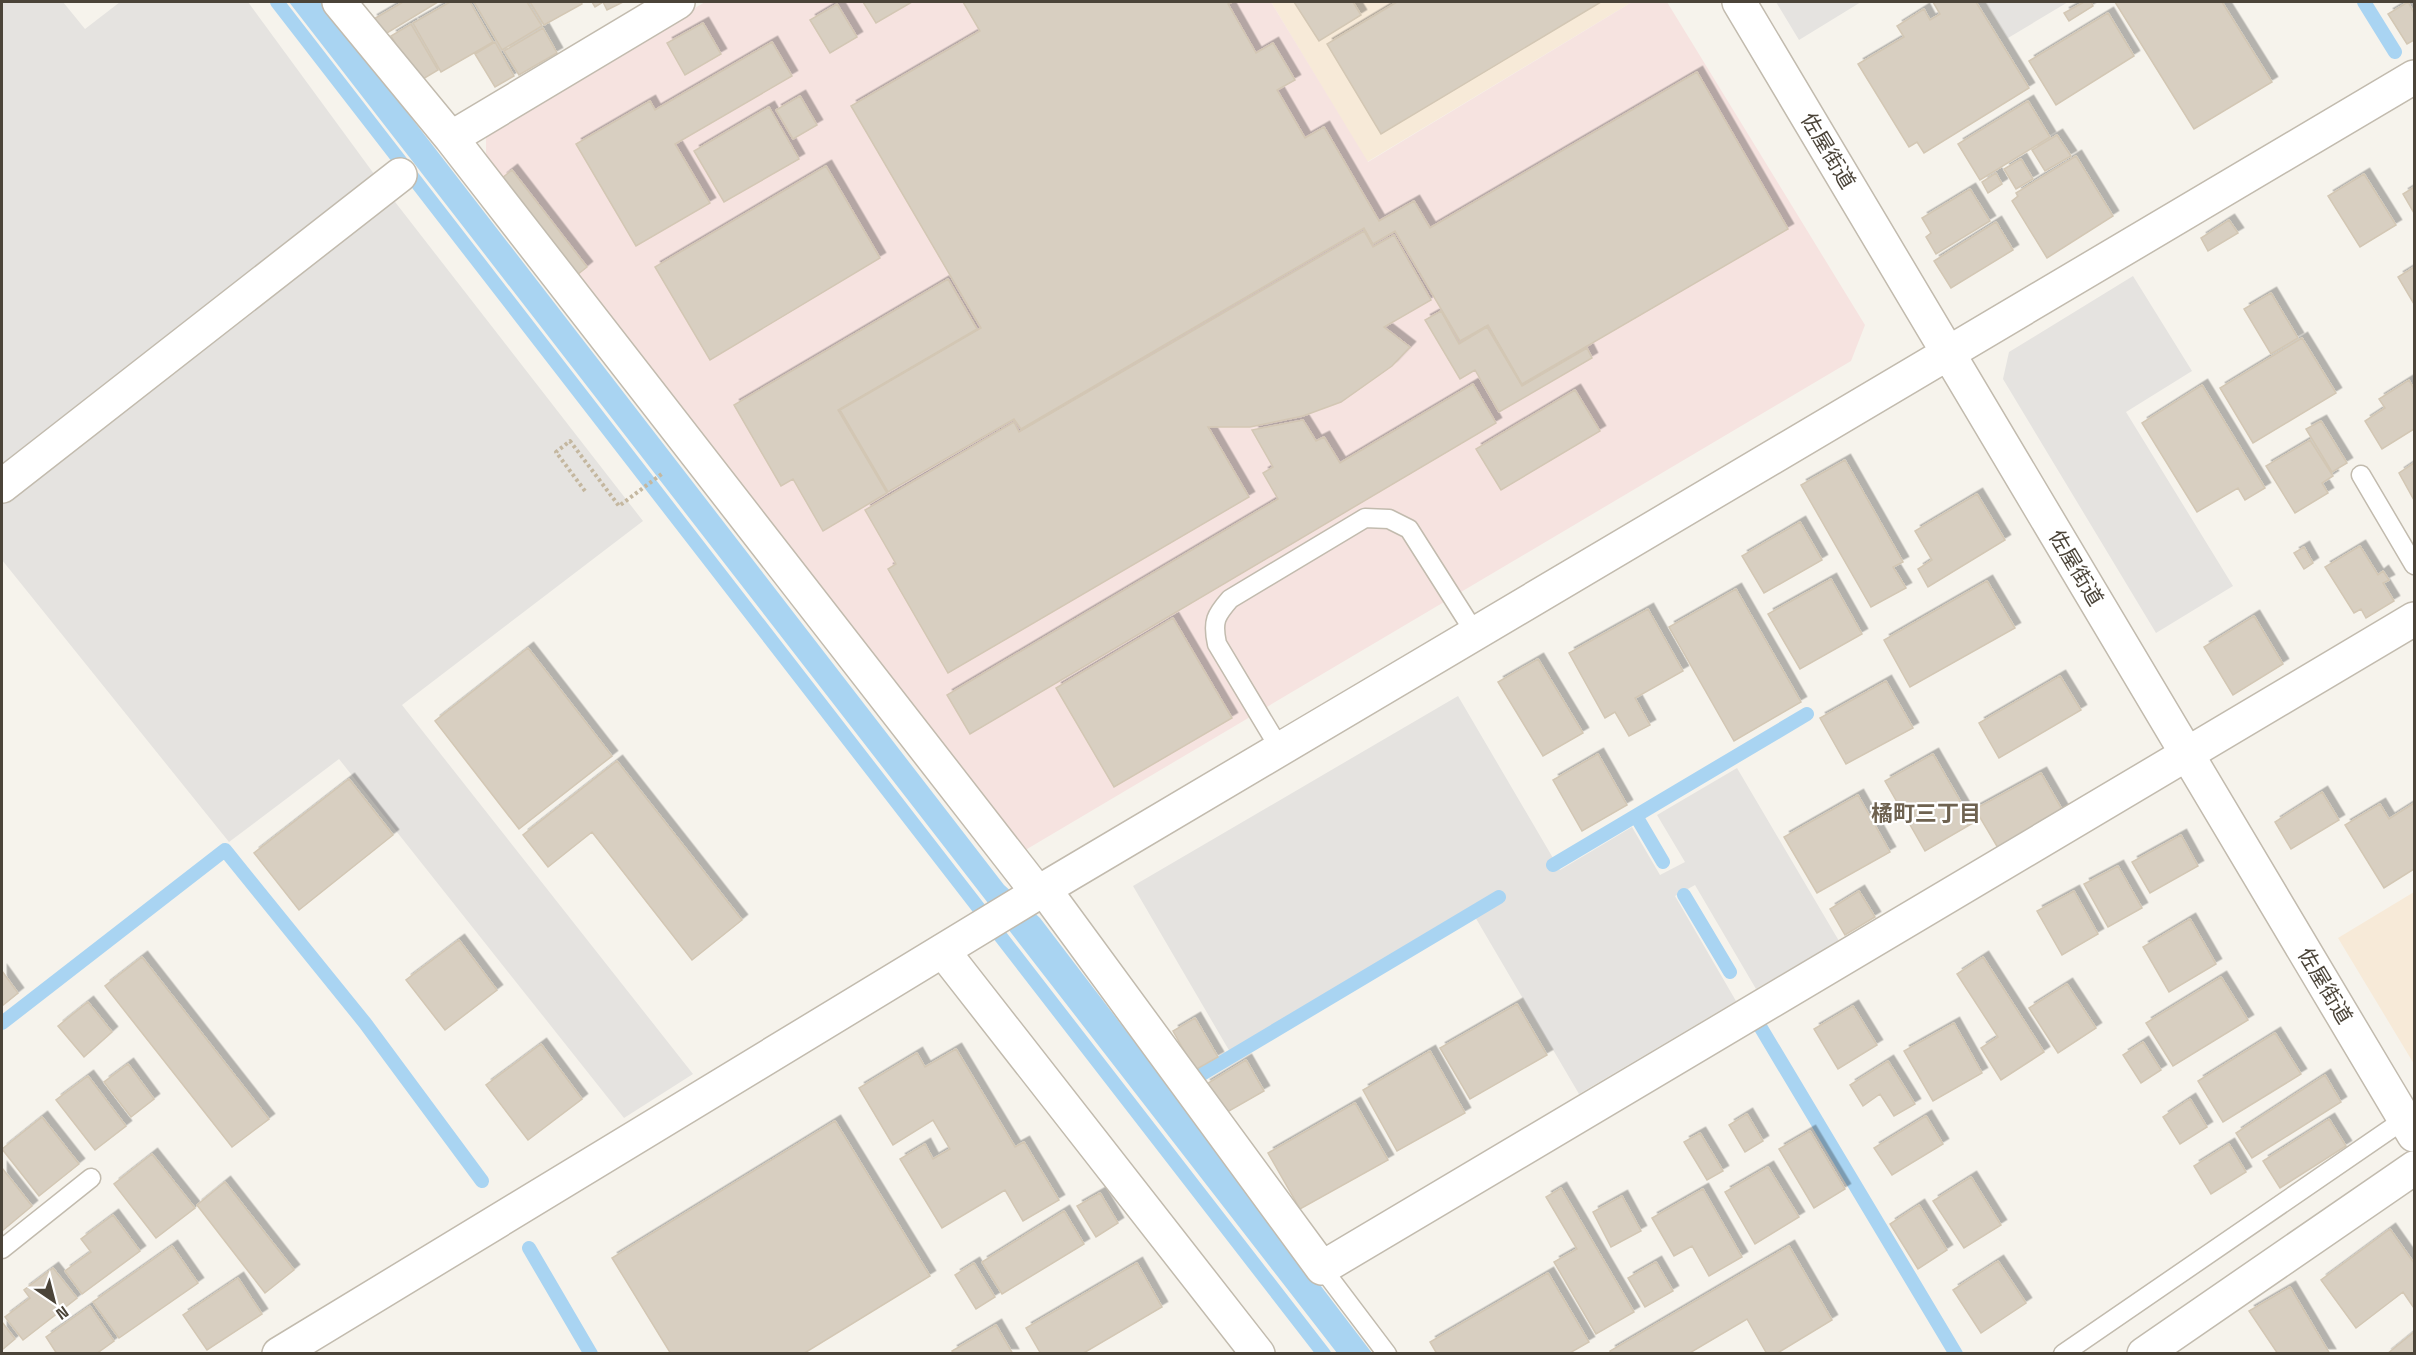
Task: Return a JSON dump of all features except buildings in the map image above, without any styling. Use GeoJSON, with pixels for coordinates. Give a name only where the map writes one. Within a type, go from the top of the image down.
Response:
{"type":"FeatureCollection","features":[{"type":"Feature","properties":{"kind":"street"},"geometry":{"type":"LineString","coordinates":[[339,2],[451,138],[1041,891],[1322,1268],[2415,620]]}},
{"type":"Feature","properties":{"kind":"street"},"geometry":{"type":"LineString","coordinates":[[451,138],[678,2]]}},
{"type":"Feature","properties":{"kind":"street","name":"佐屋街道"},"geometry":{"type":"LineString","coordinates":[[1738,2],[1949,352],[2186,755],[2411,1122]]}},
{"type":"Feature","properties":{"kind":"street"},"geometry":{"type":"LineString","coordinates":[[279,1353],[1041,891],[2415,77]]}},
{"type":"Feature","properties":{"kind":"street"},"geometry":{"type":"LineString","coordinates":[[2,486],[400,175]]}},
{"type":"Feature","properties":{"kind":"street"},"geometry":{"type":"LineString","coordinates":[[943,951],[1258,1353]]}},
{"type":"Feature","properties":{"kind":"street"},"geometry":{"type":"LineString","coordinates":[[2144,1353],[2415,1168]]}},
{"type":"Feature","properties":{"kind":"lane"},"geometry":{"type":"LineString","coordinates":[[2361,475],[2415,565]]}},
{"type":"Feature","properties":{"kind":"lane"},"geometry":{"type":"LineString","coordinates":[[1280,749],[1217,644],[1214,628],[1218,613],[1230,599],[1341,531],[1365,518],[1389,519],[1409,529],[1475,633]]}},
{"type":"Feature","properties":{"kind":"lane"},"geometry":{"type":"LineString","coordinates":[[2063,1353],[2411,1122]]}},
{"type":"Feature","properties":{"kind":"lane"},"geometry":{"type":"LineString","coordinates":[[2,1249],[91,1178]]}},
{"type":"Feature","properties":{"kind":"lane"},"geometry":{"type":"LineString","coordinates":[[1322,1268],[1388,1353]]}},
{"type":"Feature","properties":{"kind":"path"},"geometry":{"type":"LineString","coordinates":[[585,491],[556,452],[570,441],[619,506],[668,469]]}},
{"type":"Feature","properties":{"kind":"shaded area"},"geometry":{"type":"Polygon","coordinates":[[[2,2],[63,2],[85,29],[120,2],[248,2],[377,178],[2,471],[2,2]]]}},
{"type":"Feature","properties":{"kind":"shaded area"},"geometry":{"type":"Polygon","coordinates":[[[705,2],[1271,2],[1368,162],[1632,2],[1667,2],[1865,325],[1851,361],[1022,852],[486,164],[486,132],[705,2]]]}},
{"type":"Feature","properties":{"kind":"shaded area"},"geometry":{"type":"Polygon","coordinates":[[[1271,2],[1632,2],[1367,162],[1271,2]]]}},
{"type":"Feature","properties":{"kind":"shaded area"},"geometry":{"type":"Polygon","coordinates":[[[1776,2],[1861,2],[1799,40],[1776,2]]]}},
{"type":"Feature","properties":{"kind":"shaded area"},"geometry":{"type":"Polygon","coordinates":[[[1986,2],[2068,2],[2008,38],[1986,2]]]}},
{"type":"Feature","properties":{"kind":"shaded area"},"geometry":{"type":"Polygon","coordinates":[[[392,198],[643,521],[402,705],[693,1074],[624,1118],[339,759],[229,842],[2,560],[2,501],[392,198]]]}},
{"type":"Feature","properties":{"kind":"shaded area"},"geometry":{"type":"Polygon","coordinates":[[[2133,276],[2192,371],[2126,412],[2233,586],[2156,633],[2003,379],[2009,352],[2133,276]]]}},
{"type":"Feature","properties":{"kind":"shaded area"},"geometry":{"type":"Polygon","coordinates":[[[1458,696],[1560,870],[1632,827],[1660,875],[1685,862],[1657,815],[1737,768],[1839,941],[1756,989],[1695,885],[1675,896],[1736,1001],[1579,1094],[1471,910],[1230,1052],[1133,886],[1458,696]]]}},
{"type":"Feature","properties":{"kind":"shaded area"},"geometry":{"type":"Polygon","coordinates":[[[2414,892],[2414,1064],[2338,938],[2414,892]]]}},
{"type":"Feature","properties":{"kind":"water"},"geometry":{"type":"Polygon","coordinates":[[[289,2],[322,2],[1004,885],[1040,918],[1372,1353],[1337,1353],[289,2]]]}},
{"type":"Feature","properties":{"kind":"waterway"},"geometry":{"type":"LineString","coordinates":[[277,2],[1324,1354]]}},
{"type":"Feature","properties":{"kind":"waterway"},"geometry":{"type":"LineString","coordinates":[[2364,2],[2395,52]]}},
{"type":"Feature","properties":{"kind":"waterway"},"geometry":{"type":"LineString","coordinates":[[1553,865],[1807,714]]}},
{"type":"Feature","properties":{"kind":"waterway"},"geometry":{"type":"LineString","coordinates":[[1636,816],[1663,862]]}},
{"type":"Feature","properties":{"kind":"waterway"},"geometry":{"type":"LineString","coordinates":[[2,1023],[225,850],[365,1023],[482,1181]]}},
{"type":"Feature","properties":{"kind":"waterway"},"geometry":{"type":"LineString","coordinates":[[1684,895],[1730,972]]}},
{"type":"Feature","properties":{"kind":"waterway"},"geometry":{"type":"LineString","coordinates":[[1192,1080],[1499,897]]}},
{"type":"Feature","properties":{"kind":"waterway"},"geometry":{"type":"LineString","coordinates":[[1761,1028],[1956,1354]]}},
{"type":"Feature","properties":{"kind":"waterway"},"geometry":{"type":"LineString","coordinates":[[529,1248],[591,1354]]}},
{"type":"Feature","properties":{"kind":"district","name":"橘町三丁目"},"geometry":{"type":"Point","coordinates":[1926,813]}}]}
